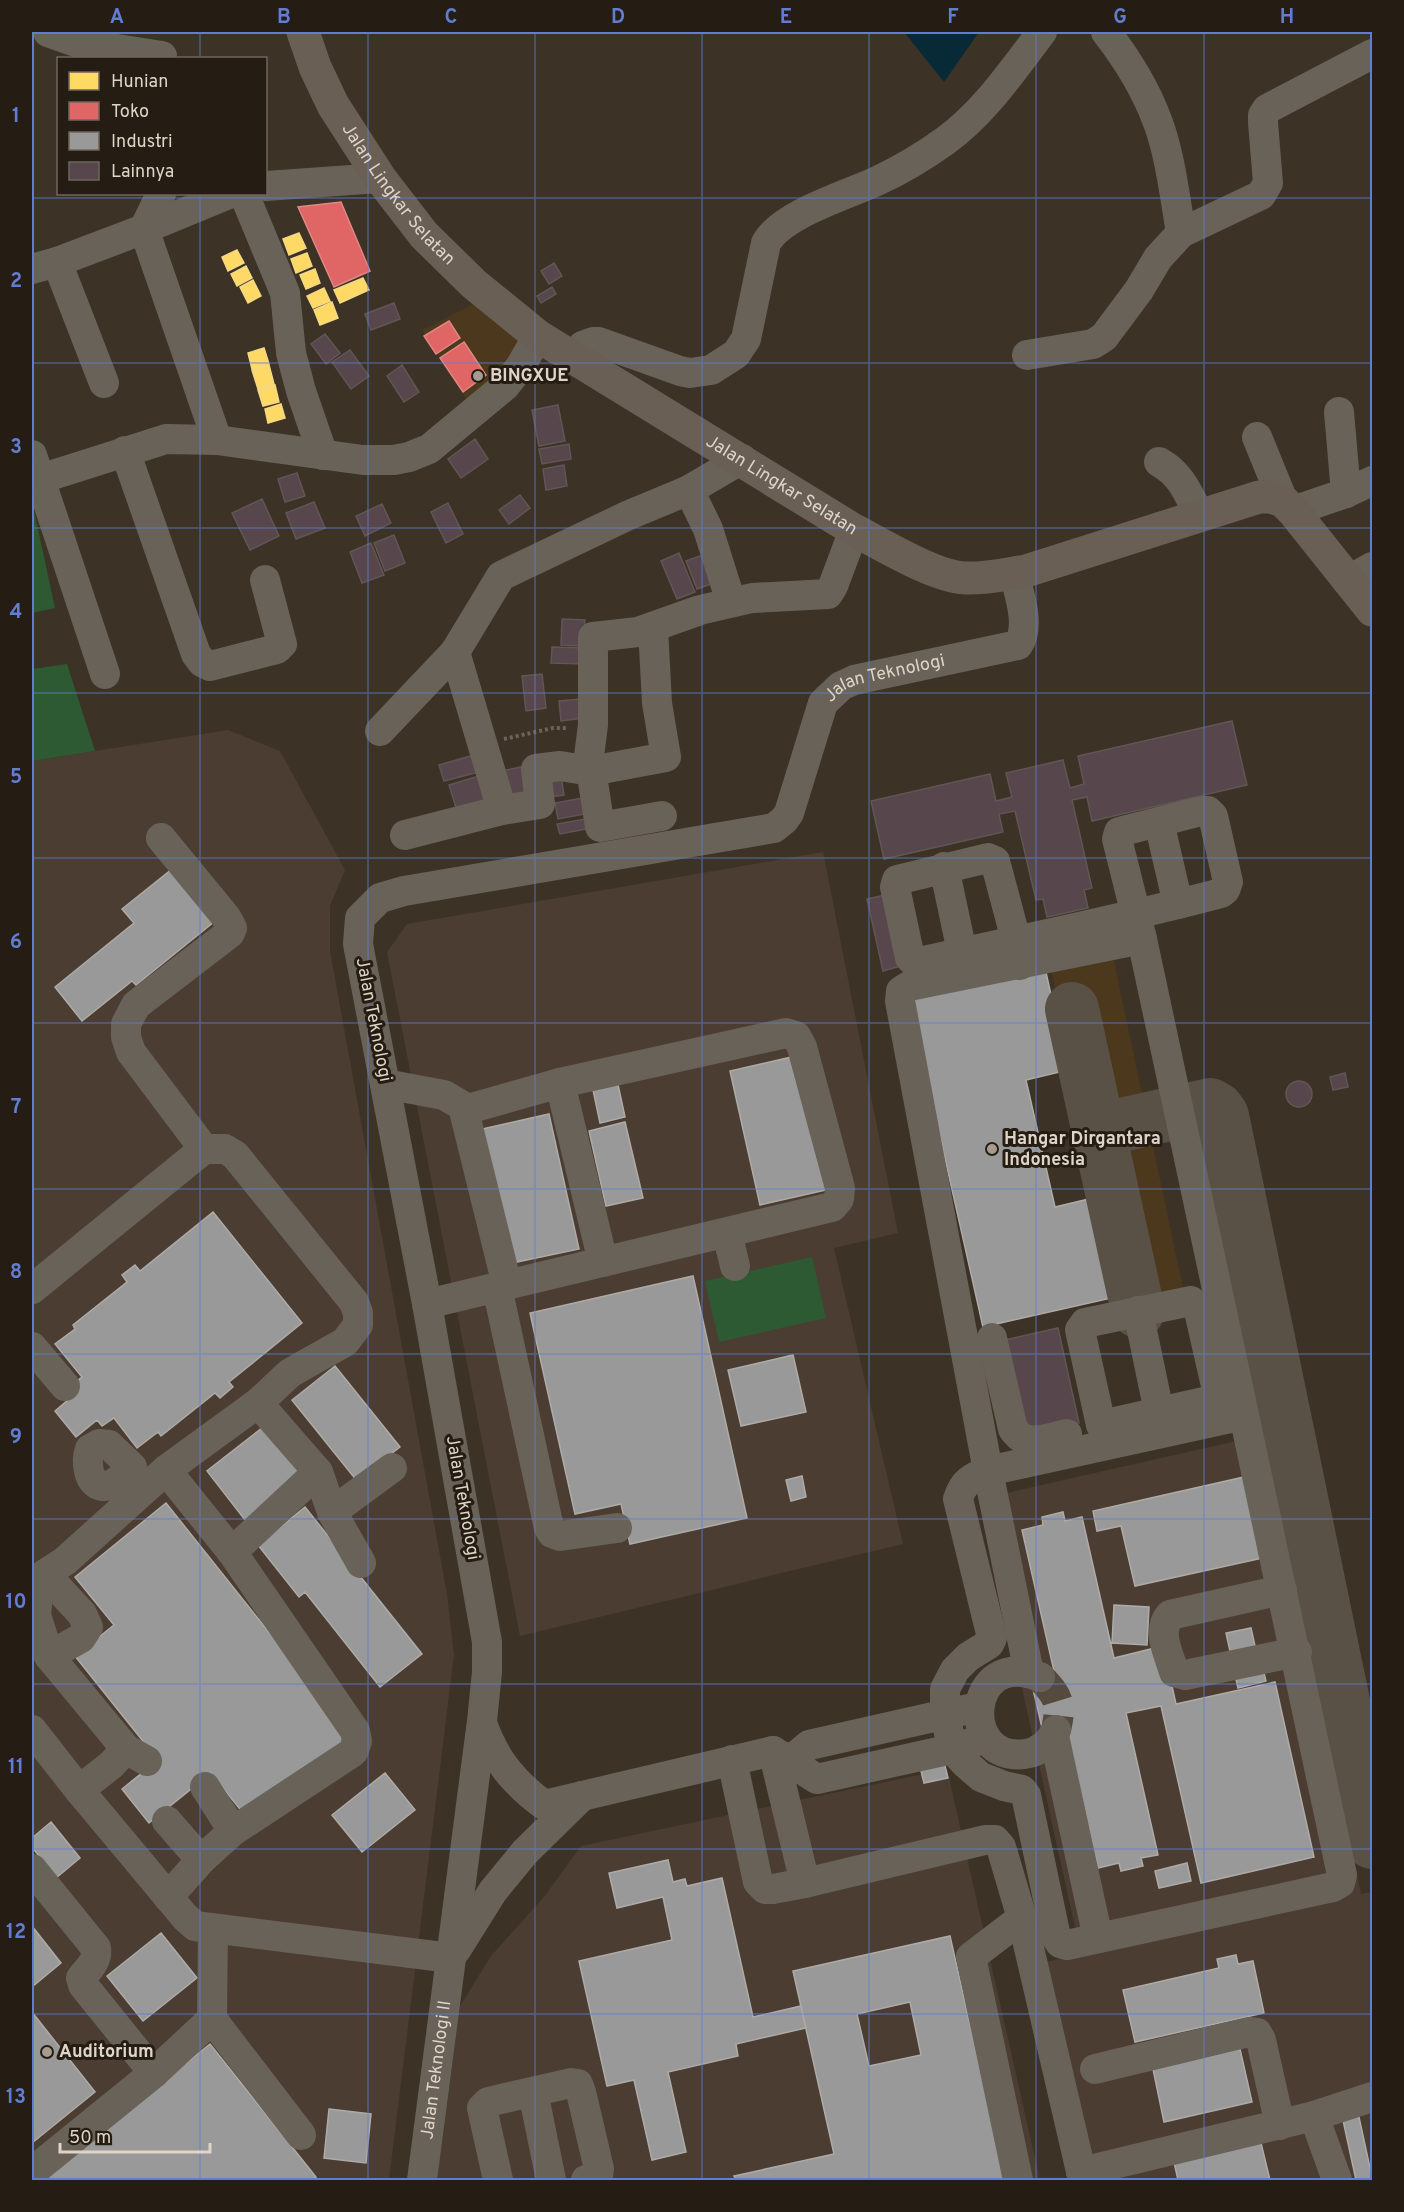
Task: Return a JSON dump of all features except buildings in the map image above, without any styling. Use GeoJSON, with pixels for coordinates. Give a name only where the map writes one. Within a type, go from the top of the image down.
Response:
{"type":"FeatureCollection","features":[{"type":"Feature","properties":{"kind":"main road","name":"Jalan Lingkar Selatan"},"geometry":{"type":"LineString","coordinates":[[303,32],[311,57],[333,105],[380,178],[424,235],[474,284],[538,336],[742,459],[854,530],[906,558],[948,575],[964,578],[1014,573],[1259,497],[1271,497],[1288,506]]}},
{"type":"Feature","properties":{"kind":"main road"},"geometry":{"type":"LineString","coordinates":[[1288,506],[1360,574],[1372,610]]}},
{"type":"Feature","properties":{"kind":"street"},"geometry":{"type":"LineString","coordinates":[[48,32],[79,43],[162,56]]}},
{"type":"Feature","properties":{"kind":"street"},"geometry":{"type":"LineString","coordinates":[[575,357],[582,346],[599,342],[690,373],[711,370],[736,354],[746,339],[766,243],[771,234],[789,221],[878,181],[946,140],[986,104],[1042,32]]}},
{"type":"Feature","properties":{"kind":"street"},"geometry":{"type":"LineString","coordinates":[[1106,32],[1126,59],[1158,122],[1181,233]]}},
{"type":"Feature","properties":{"kind":"street"},"geometry":{"type":"LineString","coordinates":[[1027,355],[1093,344],[1104,337],[1139,290],[1158,258],[1181,233],[1261,195],[1268,183],[1263,123],[1263,115],[1267,109],[1372,54]]}},
{"type":"Feature","properties":{"kind":"street"},"geometry":{"type":"LineString","coordinates":[[267,186],[380,178]]}},
{"type":"Feature","properties":{"kind":"street"},"geometry":{"type":"LineString","coordinates":[[161,195],[144,229],[217,440]]}},
{"type":"Feature","properties":{"kind":"street"},"geometry":{"type":"LineString","coordinates":[[104,383],[44,266],[227,195]]}},
{"type":"Feature","properties":{"kind":"street"},"geometry":{"type":"LineString","coordinates":[[244,195],[285,293],[291,353],[301,391],[323,455]]}},
{"type":"Feature","properties":{"kind":"street"},"geometry":{"type":"LineString","coordinates":[[105,674],[36,467],[125,451],[166,439],[217,440],[363,460],[394,460],[409,457],[429,448],[505,386],[520,367],[538,336]]}},
{"type":"Feature","properties":{"kind":"street"},"geometry":{"type":"LineString","coordinates":[[1339,412],[1346,493]]}},
{"type":"Feature","properties":{"kind":"street"},"geometry":{"type":"LineString","coordinates":[[1257,437],[1288,506],[1346,493],[1372,481]]}},
{"type":"Feature","properties":{"kind":"street"},"geometry":{"type":"LineString","coordinates":[[125,451],[196,654],[202,662],[210,666],[277,649],[282,644],[266,580]]}},
{"type":"Feature","properties":{"kind":"street"},"geometry":{"type":"LineString","coordinates":[[380,731],[455,652],[501,576],[629,515],[689,490],[742,459]]}},
{"type":"Feature","properties":{"kind":"street"},"geometry":{"type":"LineString","coordinates":[[1159,462],[1178,476],[1199,515]]}},
{"type":"Feature","properties":{"kind":"street"},"geometry":{"type":"LineString","coordinates":[[689,490],[708,529],[731,602]]}},
{"type":"Feature","properties":{"kind":"street"},"geometry":{"type":"LineString","coordinates":[[662,816],[600,827],[589,745],[592,729],[593,637],[638,632],[700,610],[752,598],[828,594],[854,530]]}},
{"type":"Feature","properties":{"kind":"street","name":"Jalan Teknologi"},"geometry":{"type":"LineString","coordinates":[[451,1958],[482,1721],[487,1672],[487,1642],[428,1304],[358,944],[360,918],[380,898],[416,889],[774,828],[789,813],[824,703],[841,686],[854,681],[1018,645],[1024,632],[1014,573]]}},
{"type":"Feature","properties":{"kind":"street"},"geometry":{"type":"LineString","coordinates":[[405,835],[502,810],[540,804],[536,769],[560,766],[591,771],[666,757],[657,703],[653,628]]}},
{"type":"Feature","properties":{"kind":"street"},"geometry":{"type":"LineString","coordinates":[[455,652],[502,810]]}},
{"type":"Feature","properties":{"kind":"street"},"geometry":{"type":"LineString","coordinates":[[1098,1938],[1055,1733],[1040,1749],[1021,1754],[1002,1751],[986,1738],[979,1724],[978,1707],[981,1696],[996,1678],[1006,1673],[1034,1675],[988,1471],[902,1013],[901,992],[909,986],[1018,952],[1140,926],[1178,904],[1221,893],[1228,882],[1215,823],[1208,811],[1201,811],[1119,832],[1117,839],[1140,926],[1234,1403],[1282,1590],[1342,1875],[1340,1883],[1333,1887],[1067,1945],[1059,1943],[1026,1795],[1023,1790],[981,1777],[952,1749],[945,1713],[945,1689],[955,1670],[968,1657],[989,1644],[992,1638],[958,1498],[962,1486],[972,1477],[988,1471],[1234,1403]]}},
{"type":"Feature","properties":{"kind":"street"},"geometry":{"type":"LineString","coordinates":[[1159,822],[1178,904]]}},
{"type":"Feature","properties":{"kind":"street"},"geometry":{"type":"LineString","coordinates":[[161,838],[226,917],[232,928],[230,933],[136,1005],[126,1024],[126,1037],[131,1052],[204,1149]]}},
{"type":"Feature","properties":{"kind":"street"},"geometry":{"type":"LineString","coordinates":[[988,858],[995,861],[1018,952],[962,952],[915,963],[910,958],[895,887],[897,880],[988,858]]}},
{"type":"Feature","properties":{"kind":"street"},"geometry":{"type":"LineString","coordinates":[[944,867],[962,952]]}},
{"type":"Feature","properties":{"kind":"street"},"geometry":{"type":"LineString","coordinates":[[385,1084],[444,1095],[468,1109],[560,1083],[786,1033],[796,1036],[802,1047],[840,1188],[839,1199],[832,1207],[428,1304]]}},
{"type":"Feature","properties":{"kind":"street"},"geometry":{"type":"LineString","coordinates":[[560,1083],[603,1262]]}},
{"type":"Feature","properties":{"kind":"street"},"geometry":{"type":"LineString","coordinates":[[468,1109],[465,1115],[502,1286],[549,1528],[552,1533],[560,1536],[617,1528]]}},
{"type":"Feature","properties":{"kind":"street"},"geometry":{"type":"LineString","coordinates":[[32,1289],[204,1149],[225,1149],[235,1155],[354,1302],[358,1313],[358,1325],[345,1342],[290,1373],[258,1403],[148,1475],[65,1561],[45,1574],[38,1595],[36,1616],[49,1656],[136,1755],[111,1765],[78,1790]]}},
{"type":"Feature","properties":{"kind":"street"},"geometry":{"type":"LineString","coordinates":[[727,1233],[735,1266]]}},
{"type":"Feature","properties":{"kind":"street"},"geometry":{"type":"LineString","coordinates":[[1101,1425],[1080,1330],[1085,1323],[1191,1301],[1198,1307],[1234,1403]]}},
{"type":"Feature","properties":{"kind":"street"},"geometry":{"type":"LineString","coordinates":[[1138,1311],[1160,1412]]}},
{"type":"Feature","properties":{"kind":"street"},"geometry":{"type":"LineString","coordinates":[[992,1338],[1012,1429],[1018,1437],[1029,1441],[1160,1412],[1234,1403]]}},
{"type":"Feature","properties":{"kind":"street"},"geometry":{"type":"LineString","coordinates":[[32,1347],[64,1386]]}},
{"type":"Feature","properties":{"kind":"street"},"geometry":{"type":"LineString","coordinates":[[258,1403],[318,1472],[332,1512],[361,1563]]}},
{"type":"Feature","properties":{"kind":"street"},"geometry":{"type":"LineString","coordinates":[[332,1512],[392,1468]]}},
{"type":"Feature","properties":{"kind":"street"},"geometry":{"type":"LineString","coordinates":[[231,1552],[318,1472]]}},
{"type":"Feature","properties":{"kind":"street"},"geometry":{"type":"LineString","coordinates":[[148,1475],[231,1552],[355,1731],[357,1741],[353,1752],[233,1831],[201,1860],[168,1897]]}},
{"type":"Feature","properties":{"kind":"street"},"geometry":{"type":"LineString","coordinates":[[45,1574],[82,1614],[88,1627],[81,1638],[49,1656]]}},
{"type":"Feature","properties":{"kind":"street"},"geometry":{"type":"LineString","coordinates":[[1282,1590],[1170,1615],[1165,1620],[1162,1629],[1174,1672],[1179,1675],[1185,1676],[1296,1652]]}},
{"type":"Feature","properties":{"kind":"street"},"geometry":{"type":"LineString","coordinates":[[482,1721],[493,1753],[522,1787],[544,1805],[732,1760],[790,1751],[978,1707]]}},
{"type":"Feature","properties":{"kind":"street"},"geometry":{"type":"LineString","coordinates":[[32,1730],[78,1790],[184,1917],[195,1926],[451,1958],[493,1891],[525,1852],[582,1796]]}},
{"type":"Feature","properties":{"kind":"street"},"geometry":{"type":"LineString","coordinates":[[790,1751],[817,1779],[952,1749],[986,1738]]}},
{"type":"Feature","properties":{"kind":"street"},"geometry":{"type":"LineString","coordinates":[[790,1751],[805,1883]]}},
{"type":"Feature","properties":{"kind":"street"},"geometry":{"type":"LineString","coordinates":[[732,1760],[758,1882],[765,1888],[773,1889],[805,1883],[985,1840],[995,1840],[1001,1847],[1022,1918],[1082,2176],[1314,2116],[1372,2097]]}},
{"type":"Feature","properties":{"kind":"street"},"geometry":{"type":"LineString","coordinates":[[205,1787],[233,1831]]}},
{"type":"Feature","properties":{"kind":"street"},"geometry":{"type":"LineString","coordinates":[[167,1821],[201,1860]]}},
{"type":"Feature","properties":{"kind":"street"},"geometry":{"type":"LineString","coordinates":[[32,1869],[96,1948],[98,1956],[81,1978],[83,1985],[154,2073]]}},
{"type":"Feature","properties":{"kind":"street"},"geometry":{"type":"LineString","coordinates":[[1018,2181],[971,1957],[1022,1918]]}},
{"type":"Feature","properties":{"kind":"street"},"geometry":{"type":"LineString","coordinates":[[213,1929],[212,2019],[301,2135]]}},
{"type":"Feature","properties":{"kind":"street","name":"Jalan Teknologi II"},"geometry":{"type":"LineString","coordinates":[[422,2181],[451,1958]]}},
{"type":"Feature","properties":{"kind":"street"},"geometry":{"type":"LineString","coordinates":[[32,2172],[154,2073],[212,2019]]}},
{"type":"Feature","properties":{"kind":"street"},"geometry":{"type":"LineString","coordinates":[[1095,2069],[1249,2032],[1257,2033],[1261,2040],[1280,2124]]}},
{"type":"Feature","properties":{"kind":"street"},"geometry":{"type":"LineString","coordinates":[[498,2181],[482,2108],[488,2102],[578,2084],[599,2169],[598,2176],[586,2181]]}},
{"type":"Feature","properties":{"kind":"street"},"geometry":{"type":"LineString","coordinates":[[533,2092],[551,2181]]}},
{"type":"Feature","properties":{"kind":"street"},"geometry":{"type":"LineString","coordinates":[[1314,2116],[1337,2181]]}},
{"type":"Feature","properties":{"kind":"path"},"geometry":{"type":"LineString","coordinates":[[482,743],[553,728],[592,729]]}},
{"type":"Feature","properties":{"kind":"shaded area"},"geometry":{"type":"Polygon","coordinates":[[[474,304],[532,350],[466,399],[422,330],[474,304]]]}},
{"type":"Feature","properties":{"kind":"shaded area"},"geometry":{"type":"Polygon","coordinates":[[[228,730],[280,751],[345,870],[330,906],[330,951],[447,1594],[454,1655],[389,2180],[32,2180],[32,761],[228,730]]]}},
{"type":"Feature","properties":{"kind":"shaded area"},"geometry":{"type":"Polygon","coordinates":[[[823,852],[898,1233],[834,1248],[903,1544],[520,1636],[387,952],[407,924],[823,852]]]}},
{"type":"Feature","properties":{"kind":"shaded area"},"geometry":{"type":"Polygon","coordinates":[[[1113,956],[1183,1288],[1120,1302],[1051,969],[1113,956]]]}},
{"type":"Feature","properties":{"kind":"shaded area"},"geometry":{"type":"Polygon","coordinates":[[[1263,1435],[1361,1894],[1372,1892],[1372,2180],[1091,2180],[1046,1962],[1081,1954],[980,1499],[1263,1435]]]}},
{"type":"Feature","properties":{"kind":"shaded area"},"geometry":{"type":"Polygon","coordinates":[[[947,1769],[1040,2180],[437,2180],[460,2006],[491,1956],[544,1897],[581,1846],[947,1769]]]}},
{"type":"Feature","properties":{"kind":"green space"},"geometry":{"type":"Polygon","coordinates":[[[32,501],[55,608],[32,613],[32,501]]]}},
{"type":"Feature","properties":{"kind":"green space"},"geometry":{"type":"Polygon","coordinates":[[[67,664],[95,751],[32,761],[32,669],[67,664]]]}},
{"type":"Feature","properties":{"kind":"green space"},"geometry":{"type":"Polygon","coordinates":[[[812,1257],[826,1318],[719,1342],[705,1281],[812,1257]]]}},
{"type":"Feature","properties":{"kind":"water"},"geometry":{"type":"Polygon","coordinates":[[[904,32],[979,32],[944,82],[904,32]]]}},
{"type":"Feature","properties":{"kind":"taxiway"},"geometry":{"type":"LineString","coordinates":[[1072,1009],[1138,1311]]}},
{"type":"Feature","properties":{"kind":"taxiway"},"geometry":{"type":"LineString","coordinates":[[1099,1130],[1210,1105],[1222,1116],[1372,1842]]}},
{"type":"Feature","properties":{"kind":"tunnel"},"geometry":{"type":"LineString","coordinates":[[1040,1677],[1055,1695],[1059,1707],[1056,1730]]}},
{"type":"Feature","properties":{"kind":"place","name":"BINGXUE"},"geometry":{"type":"Point","coordinates":[478,376]}},
{"type":"Feature","properties":{"kind":"place","name":"Hangar Dirgantara Indonesia"},"geometry":{"type":"Point","coordinates":[992,1149]}},
{"type":"Feature","properties":{"kind":"place","name":"Auditorium"},"geometry":{"type":"Point","coordinates":[47,2052]}}]}
